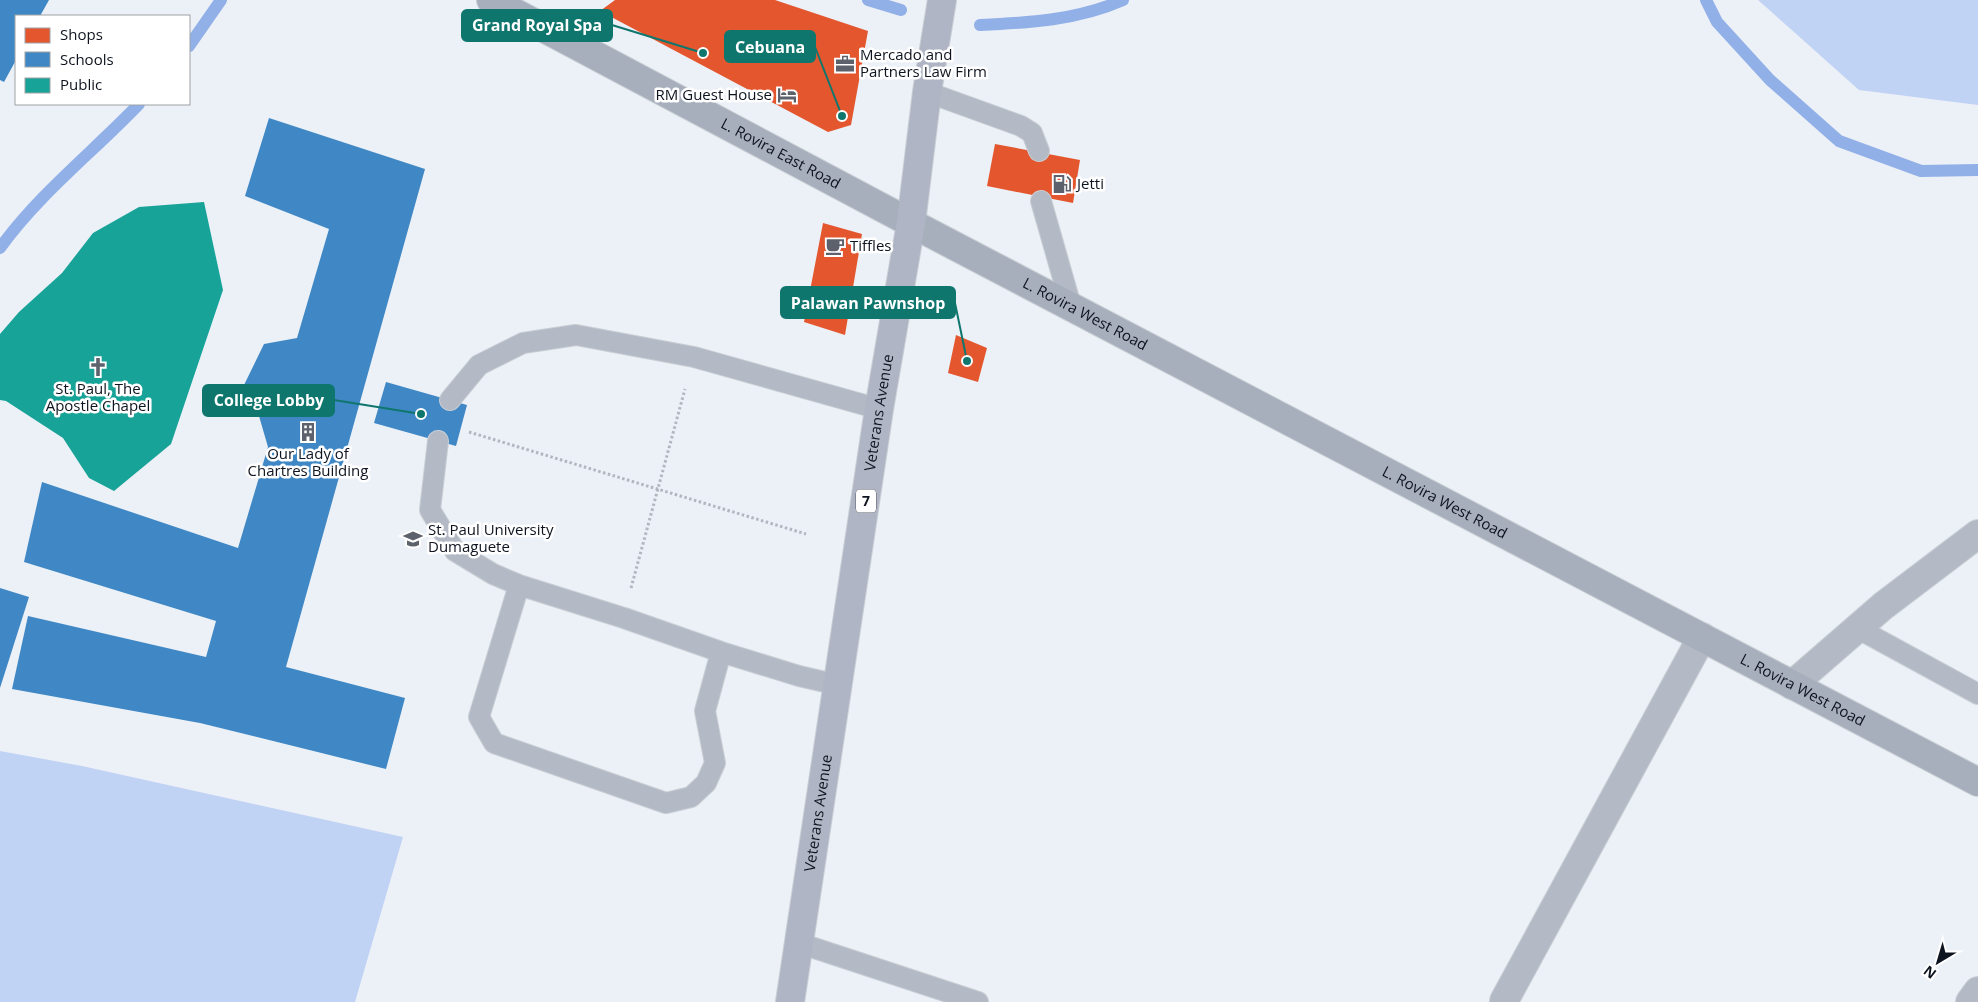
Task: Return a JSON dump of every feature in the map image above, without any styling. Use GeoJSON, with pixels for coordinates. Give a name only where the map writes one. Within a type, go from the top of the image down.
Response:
{"type":"FeatureCollection","features":[{"type":"Feature","properties":{"kind":"highway","name":"Veterans Avenue"},"geometry":{"type":"LineString","coordinates":[[790,1002],[879,409],[911,223],[927,92],[942,0]]}},
{"type":"Feature","properties":{"kind":"main road","name":"L. Rovira East Road"},"geometry":{"type":"LineString","coordinates":[[491,0],[911,223]]}},
{"type":"Feature","properties":{"kind":"main road","name":"L. Rovira West Road"},"geometry":{"type":"LineString","coordinates":[[911,223],[1978,782]]}},
{"type":"Feature","properties":{"kind":"street"},"geometry":{"type":"LineString","coordinates":[[1792,685],[1883,606],[1978,534]]}},
{"type":"Feature","properties":{"kind":"street"},"geometry":{"type":"LineString","coordinates":[[1504,1001],[1702,637]]}},
{"type":"Feature","properties":{"kind":"street"},"geometry":{"type":"LineString","coordinates":[[1970,1002],[1978,991]]}},
{"type":"Feature","properties":{"kind":"lane"},"geometry":{"type":"LineString","coordinates":[[927,92],[1021,126],[1032,133],[1039,151]]}},
{"type":"Feature","properties":{"kind":"lane"},"geometry":{"type":"LineString","coordinates":[[1040,201],[1071,306]]}},
{"type":"Feature","properties":{"kind":"lane"},"geometry":{"type":"LineString","coordinates":[[450,400],[479,365],[523,342],[576,335],[694,357],[879,409]]}},
{"type":"Feature","properties":{"kind":"lane"},"geometry":{"type":"LineString","coordinates":[[438,441],[430,510],[455,550],[493,574],[519,585],[624,618],[722,652],[799,676],[838,685]]}},
{"type":"Feature","properties":{"kind":"lane"},"geometry":{"type":"LineString","coordinates":[[519,585],[479,717],[494,742],[666,803],[691,797],[706,783],[715,763],[705,711],[722,652]]}},
{"type":"Feature","properties":{"kind":"lane"},"geometry":{"type":"LineString","coordinates":[[1857,628],[1978,694]]}},
{"type":"Feature","properties":{"kind":"lane"},"geometry":{"type":"LineString","coordinates":[[799,943],[978,1002]]}},
{"type":"Feature","properties":{"kind":"path"},"geometry":{"type":"LineString","coordinates":[[624,618],[656,490],[694,357]]}},
{"type":"Feature","properties":{"kind":"path"},"geometry":{"type":"LineString","coordinates":[[461,429],[656,490],[806,534]]}},
{"type":"Feature","properties":{"kind":"shaded area"},"geometry":{"type":"Polygon","coordinates":[[[1758,0],[1978,0],[1978,105],[1859,90],[1758,0]]]}},
{"type":"Feature","properties":{"kind":"shaded area"},"geometry":{"type":"Polygon","coordinates":[[[0,751],[82,766],[403,837],[355,1002],[0,1002],[0,751]]]}},
{"type":"Feature","properties":{"kind":"building: Shops"},"geometry":{"type":"Polygon","coordinates":[[[615,0],[775,0],[868,31],[851,125],[828,132],[600,11],[615,0]]]}},
{"type":"Feature","properties":{"kind":"building: Shops"},"geometry":{"type":"Polygon","coordinates":[[[995,144],[1080,160],[1073,203],[987,186],[995,144]]]}},
{"type":"Feature","properties":{"kind":"building: Shops"},"geometry":{"type":"Polygon","coordinates":[[[823,223],[862,234],[845,335],[804,322],[823,223]]]}},
{"type":"Feature","properties":{"kind":"building: Shops"},"geometry":{"type":"Polygon","coordinates":[[[956,335],[987,348],[978,382],[948,373],[956,335]]]}},
{"type":"Feature","properties":{"kind":"building: Schools"},"geometry":{"type":"Polygon","coordinates":[[[0,0],[49,0],[41,15],[15,15],[15,62],[4,82],[0,80],[0,0]]]}},
{"type":"Feature","properties":{"kind":"building: Schools","name":"Our Lady of Chartres Building"},"geometry":{"type":"Polygon","coordinates":[[[269,118],[425,169],[286,667],[405,698],[386,769],[200,723],[12,689],[28,616],[206,657],[216,621],[24,562],[42,482],[238,548],[268,447],[259,416],[244,385],[264,344],[297,338],[329,229],[245,196],[269,118]]]}},
{"type":"Feature","properties":{"kind":"building: Schools"},"geometry":{"type":"Polygon","coordinates":[[[386,382],[467,405],[456,446],[374,423],[386,382]]]}},
{"type":"Feature","properties":{"kind":"building: Schools"},"geometry":{"type":"Polygon","coordinates":[[[0,588],[29,597],[0,688],[0,588]]]}},
{"type":"Feature","properties":{"kind":"building: Public","name":"St. Paul, The Apostle Chapel"},"geometry":{"type":"Polygon","coordinates":[[[204,202],[223,290],[171,444],[114,491],[89,478],[63,438],[6,401],[0,400],[0,334],[19,312],[62,273],[93,233],[139,207],[204,202]]]}},
{"type":"Feature","properties":{"kind":"waterway"},"geometry":{"type":"LineString","coordinates":[[190,45],[221,0]]}},
{"type":"Feature","properties":{"kind":"waterway"},"geometry":{"type":"LineString","coordinates":[[868,0],[901,10]]}},
{"type":"Feature","properties":{"kind":"waterway"},"geometry":{"type":"LineString","coordinates":[[980,25],[1016,23],[1071,16],[1106,7],[1123,0]]}},
{"type":"Feature","properties":{"kind":"waterway"},"geometry":{"type":"LineString","coordinates":[[1706,0],[1717,22],[1770,80],[1839,141],[1921,171],[1978,170]]}},
{"type":"Feature","properties":{"kind":"waterway"},"geometry":{"type":"LineString","coordinates":[[0,248],[15,228],[49,191],[138,105]]}},
{"type":"Feature","properties":{"kind":"place","name":"Grand Royal Spa"},"geometry":{"type":"Point","coordinates":[703,53]}},
{"type":"Feature","properties":{"kind":"place","name":"Mercado and Partners Law Firm"},"geometry":{"type":"Point","coordinates":[845,64]}},
{"type":"Feature","properties":{"kind":"place","name":"RM Guest House"},"geometry":{"type":"Point","coordinates":[787,95]}},
{"type":"Feature","properties":{"kind":"place","name":"Cebuana"},"geometry":{"type":"Point","coordinates":[842,116]}},
{"type":"Feature","properties":{"kind":"place","name":"Jetti"},"geometry":{"type":"Point","coordinates":[1062,184]}},
{"type":"Feature","properties":{"kind":"place","name":"Tiffles"},"geometry":{"type":"Point","coordinates":[835,246]}},
{"type":"Feature","properties":{"kind":"place","name":"Palawan Pawnshop"},"geometry":{"type":"Point","coordinates":[967,361]}},
{"type":"Feature","properties":{"kind":"place","name":"St. Paul, The Apostle Chapel"},"geometry":{"type":"Point","coordinates":[98,367]}},
{"type":"Feature","properties":{"kind":"place","name":"College Lobby"},"geometry":{"type":"Point","coordinates":[421,414]}},
{"type":"Feature","properties":{"kind":"place","name":"Our Lady of Chartres Building"},"geometry":{"type":"Point","coordinates":[308,432]}},
{"type":"Feature","properties":{"kind":"place","name":"St. Paul University Dumaguete"},"geometry":{"type":"Point","coordinates":[413,539]}}]}
